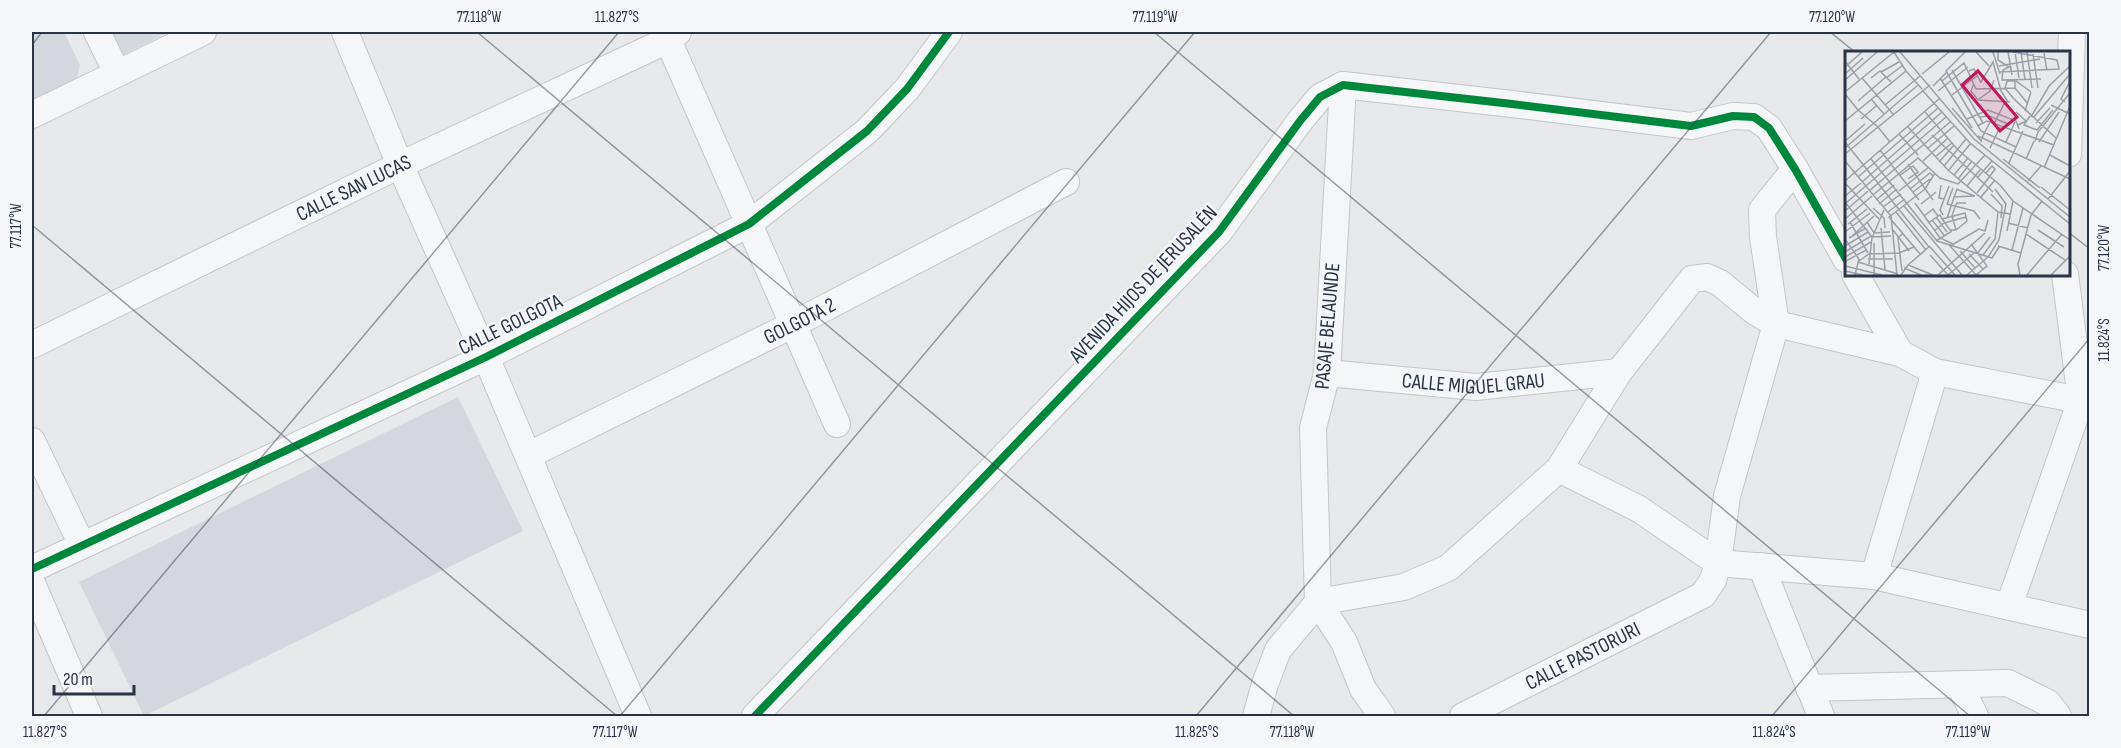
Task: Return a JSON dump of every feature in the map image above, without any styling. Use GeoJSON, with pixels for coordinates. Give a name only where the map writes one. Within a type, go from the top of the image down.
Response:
{"type":"FeatureCollection","features":[{"type":"Feature","properties":{"kind":"street"},"geometry":{"type":"LineString","coordinates":[[97,32],[117,73]]}},
{"type":"Feature","properties":{"kind":"street"},"geometry":{"type":"LineString","coordinates":[[32,115],[203,32]]}},
{"type":"Feature","properties":{"kind":"street"},"geometry":{"type":"LineString","coordinates":[[345,32],[400,165],[529,455],[638,717]]}},
{"type":"Feature","properties":{"kind":"street","name":"CALLE GOLGOTA"},"geometry":{"type":"LineString","coordinates":[[32,569],[486,357],[749,224],[867,131],[907,89],[949,32]]}},
{"type":"Feature","properties":{"kind":"street"},"geometry":{"type":"LineString","coordinates":[[2070,93],[2072,32]]}},
{"type":"Feature","properties":{"kind":"street"},"geometry":{"type":"LineString","coordinates":[[673,36],[749,224],[837,424]]}},
{"type":"Feature","properties":{"kind":"street","name":"CALLE SAN LUCAS"},"geometry":{"type":"LineString","coordinates":[[32,345],[400,165],[673,36]]}},
{"type":"Feature","properties":{"kind":"street"},"geometry":{"type":"LineString","coordinates":[[1343,85],[1691,126],[1733,116],[1754,117],[1769,128],[1845,257]]}},
{"type":"Feature","properties":{"kind":"street","name":"PASAJE BELAUNDE"},"geometry":{"type":"LineString","coordinates":[[1318,602],[1313,428],[1328,373],[1343,85]]}},
{"type":"Feature","properties":{"kind":"street","name":"AVENIDA HIJOS DE JERUSALÉN"},"geometry":{"type":"LineString","coordinates":[[754,717],[1220,232],[1320,97],[1343,85]]}},
{"type":"Feature","properties":{"kind":"street"},"geometry":{"type":"LineString","coordinates":[[1718,563],[1727,496],[1776,324],[1762,210],[1795,169]]}},
{"type":"Feature","properties":{"kind":"street","name":"GOLGOTA 2"},"geometry":{"type":"LineString","coordinates":[[529,455],[794,324],[1066,183]]}},
{"type":"Feature","properties":{"kind":"street"},"geometry":{"type":"LineString","coordinates":[[1856,276],[1900,353]]}},
{"type":"Feature","properties":{"kind":"street"},"geometry":{"type":"LineString","coordinates":[[2009,606],[2085,401],[2065,276]]}},
{"type":"Feature","properties":{"kind":"street"},"geometry":{"type":"LineString","coordinates":[[1256,717],[1278,650],[1318,602],[1404,587],[1448,568],[1559,469],[1619,372],[1692,279],[1707,277],[1720,283],[1754,311],[1776,324],[1900,353],[1935,372],[2085,401]]}},
{"type":"Feature","properties":{"kind":"street","name":"CALLE MIGUEL GRAU"},"geometry":{"type":"LineString","coordinates":[[1328,373],[1476,387],[1619,372]]}},
{"type":"Feature","properties":{"kind":"street"},"geometry":{"type":"LineString","coordinates":[[1874,576],[1935,372]]}},
{"type":"Feature","properties":{"kind":"street"},"geometry":{"type":"LineString","coordinates":[[32,441],[82,545]]}},
{"type":"Feature","properties":{"kind":"street"},"geometry":{"type":"LineString","coordinates":[[1559,469],[1639,509],[1718,563],[1874,576],[2090,625]]}},
{"type":"Feature","properties":{"kind":"street","name":"CALLE PASTORURI"},"geometry":{"type":"LineString","coordinates":[[1463,717],[1703,595],[1713,580],[1718,563]]}},
{"type":"Feature","properties":{"kind":"street"},"geometry":{"type":"LineString","coordinates":[[1761,566],[1821,717]]}},
{"type":"Feature","properties":{"kind":"street"},"geometry":{"type":"LineString","coordinates":[[32,583],[89,717]]}},
{"type":"Feature","properties":{"kind":"street"},"geometry":{"type":"LineString","coordinates":[[1318,602],[1344,642],[1363,689],[1382,717]]}},
{"type":"Feature","properties":{"kind":"street"},"geometry":{"type":"LineString","coordinates":[[1809,688],[2008,683],[2048,703],[2058,717]]}},
{"type":"Feature","properties":{"kind":"street"},"geometry":{"type":"LineString","coordinates":[[1960,686],[1975,717]]}},
{"type":"Feature","properties":{"kind":"shaded area"},"geometry":{"type":"Polygon","coordinates":[[[32,32],[64,32],[80,65],[77,78],[32,101],[32,32]]]}},
{"type":"Feature","properties":{"kind":"shaded area"},"geometry":{"type":"Polygon","coordinates":[[[111,32],[169,32],[123,55],[111,32]]]}},
{"type":"Feature","properties":{"kind":"shaded area"},"geometry":{"type":"Polygon","coordinates":[[[458,397],[523,531],[144,716],[79,582],[458,397]]]}},
{"type":"Feature","properties":{"kind":"cycle path"},"geometry":{"type":"LineString","coordinates":[[32,569],[486,357],[749,224],[867,131],[907,89],[949,32]]}},
{"type":"Feature","properties":{"kind":"cycle path"},"geometry":{"type":"LineString","coordinates":[[755,716],[1219,232],[1320,97],[1343,85],[1691,126],[1733,116],[1754,117],[1769,128],[1845,257]]}}]}
